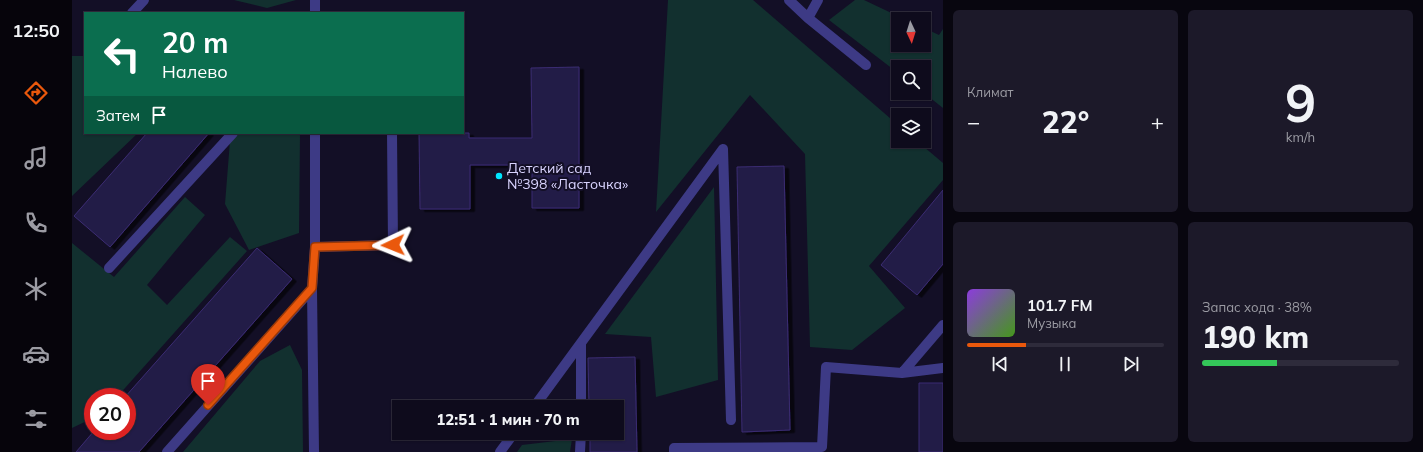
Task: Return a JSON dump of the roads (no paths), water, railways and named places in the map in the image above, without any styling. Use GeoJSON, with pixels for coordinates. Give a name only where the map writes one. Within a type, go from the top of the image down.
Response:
{"type":"FeatureCollection","features":[{"type":"Feature","properties":{"kind":"lane"},"geometry":{"type":"LineString","coordinates":[[133,12],[144,0]]}},
{"type":"Feature","properties":{"kind":"lane"},"geometry":{"type":"LineString","coordinates":[[315,0],[315,12]]}},
{"type":"Feature","properties":{"kind":"lane"},"geometry":{"type":"LineString","coordinates":[[789,0],[808,18],[866,66]]}},
{"type":"Feature","properties":{"kind":"lane"},"geometry":{"type":"LineString","coordinates":[[808,18],[818,0]]}},
{"type":"Feature","properties":{"kind":"lane"},"geometry":{"type":"LineString","coordinates":[[109,268],[232,134]]}},
{"type":"Feature","properties":{"kind":"lane"},"geometry":{"type":"LineString","coordinates":[[314,452],[312,288],[315,247],[315,134]]}},
{"type":"Feature","properties":{"kind":"lane"},"geometry":{"type":"LineString","coordinates":[[315,247],[393,245],[392,134]]}},
{"type":"Feature","properties":{"kind":"lane"},"geometry":{"type":"LineString","coordinates":[[539,400],[723,149],[731,420]]}},
{"type":"Feature","properties":{"kind":"lane"},"geometry":{"type":"LineString","coordinates":[[167,452],[312,288]]}},
{"type":"Feature","properties":{"kind":"lane"},"geometry":{"type":"LineString","coordinates":[[902,373],[943,324]]}},
{"type":"Feature","properties":{"kind":"lane"},"geometry":{"type":"LineString","coordinates":[[581,344],[581,400]]}},
{"type":"Feature","properties":{"kind":"lane"},"geometry":{"type":"LineString","coordinates":[[674,452],[674,448],[822,447],[826,367],[902,373],[943,368]]}},
{"type":"Feature","properties":{"kind":"lane"},"geometry":{"type":"LineString","coordinates":[[500,452],[509,440]]}},
{"type":"Feature","properties":{"kind":"lane"},"geometry":{"type":"LineString","coordinates":[[580,452],[581,440]]}},
{"type":"Feature","properties":{"kind":"place","name":"Детский сад №398 «Ласточка»"},"geometry":{"type":"Point","coordinates":[499,176]}}]}
